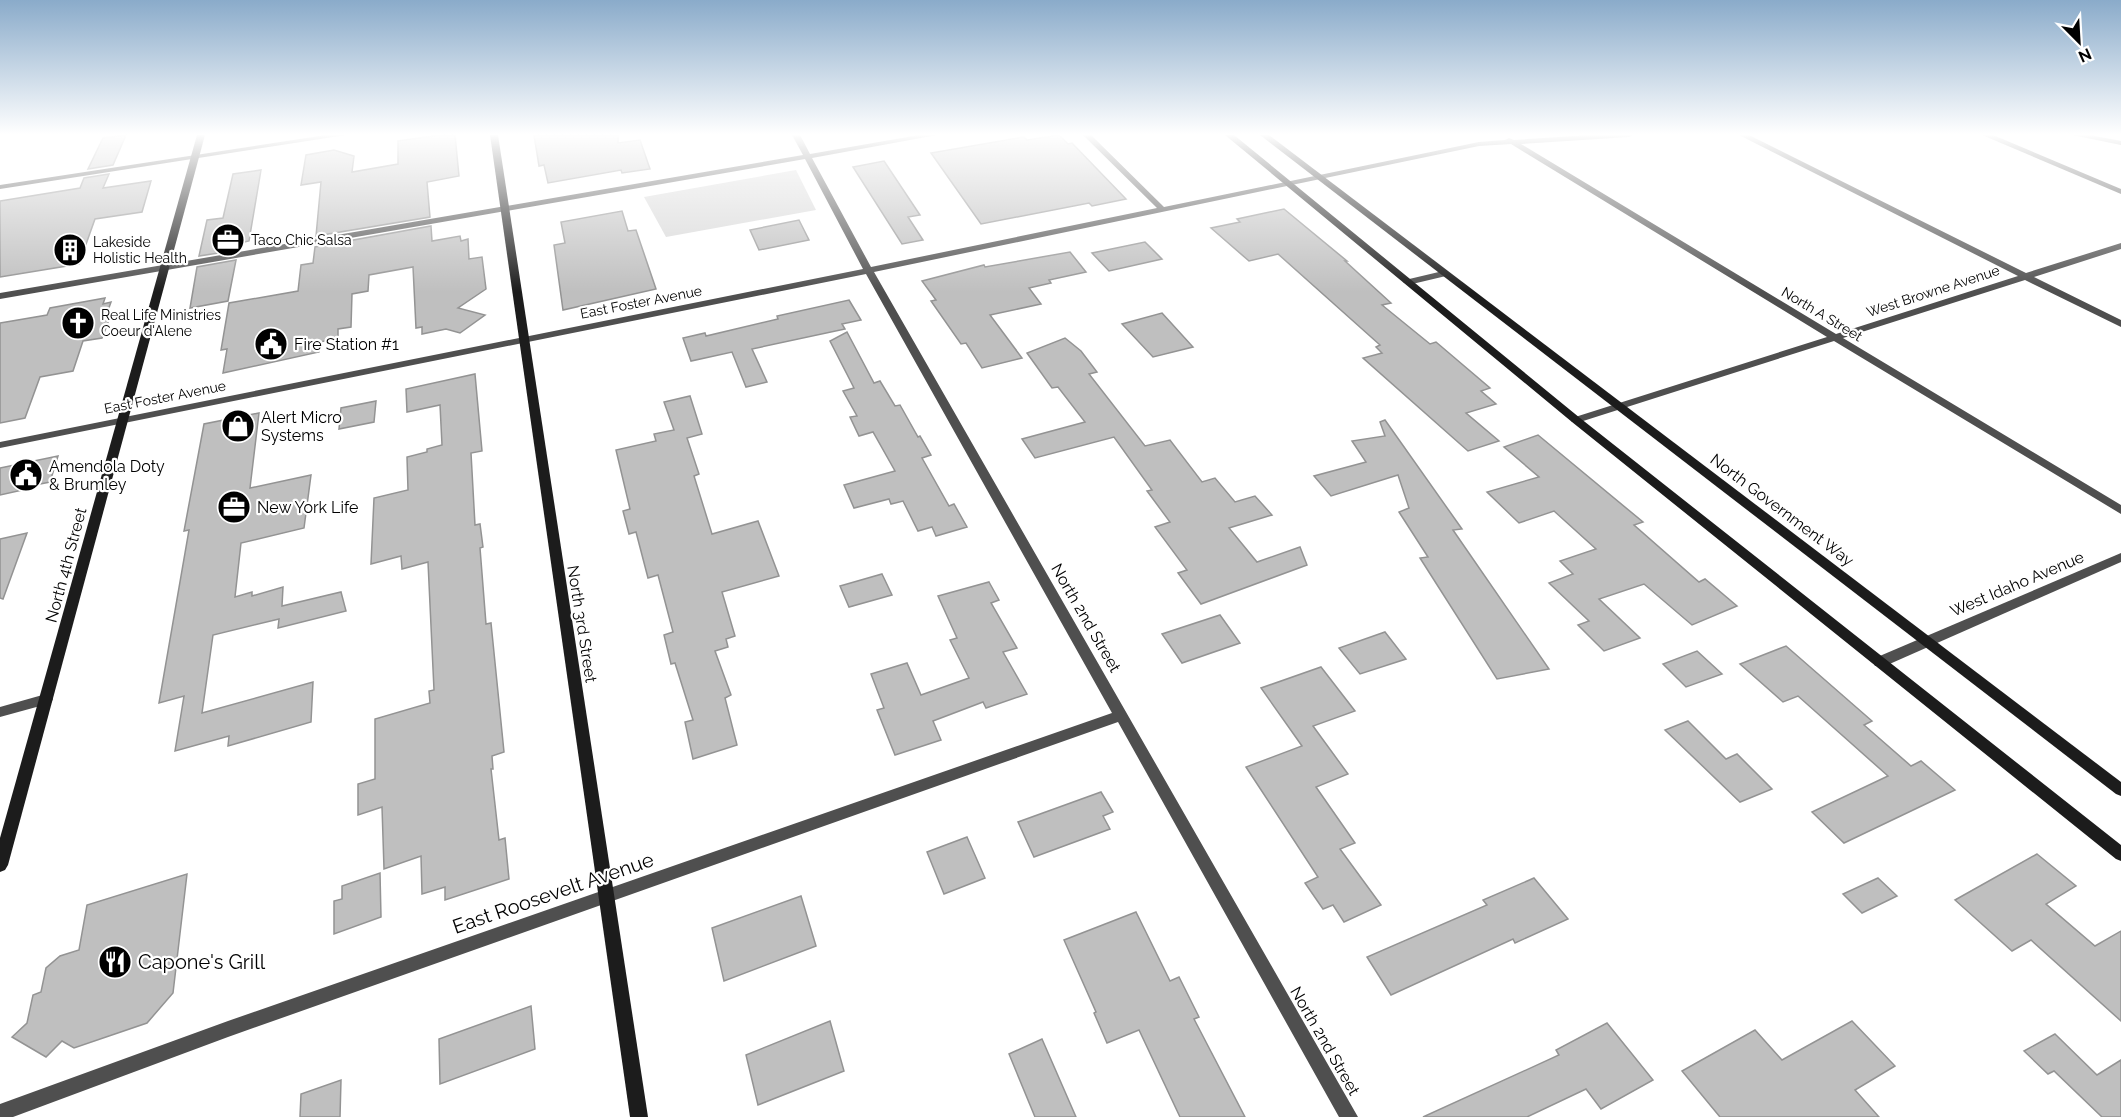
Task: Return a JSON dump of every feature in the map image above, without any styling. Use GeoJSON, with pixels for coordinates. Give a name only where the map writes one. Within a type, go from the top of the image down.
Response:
{"type":"FeatureCollection","features":[{"type":"Feature","properties":{"kind":"main road","name":"North 4th Street"},"geometry":{"type":"LineString","coordinates":[[0,865],[187,187]]}},
{"type":"Feature","properties":{"kind":"main road","name":"North 3rd Street"},"geometry":{"type":"LineString","coordinates":[[502,187],[639,1117]]}},
{"type":"Feature","properties":{"kind":"main road"},"geometry":{"type":"LineString","coordinates":[[1292,187],[1576,420],[2121,854]]}},
{"type":"Feature","properties":{"kind":"main road","name":"North Government Way"},"geometry":{"type":"LineString","coordinates":[[1333,187],[1443,274],[2121,790]]}},
{"type":"Feature","properties":{"kind":"street"},"geometry":{"type":"LineString","coordinates":[[0,296],[631,187]]}},
{"type":"Feature","properties":{"kind":"street","name":"North 2nd Street"},"geometry":{"type":"LineString","coordinates":[[825,187],[869,271],[1349,1117]]}},
{"type":"Feature","properties":{"kind":"street"},"geometry":{"type":"LineString","coordinates":[[1140,187],[1163,210]]}},
{"type":"Feature","properties":{"kind":"street","name":"East Foster Avenue"},"geometry":{"type":"LineString","coordinates":[[0,445],[869,271],[1273,187]]}},
{"type":"Feature","properties":{"kind":"street","name":"North A Street"},"geometry":{"type":"LineString","coordinates":[[1587,187],[2121,510]]}},
{"type":"Feature","properties":{"kind":"street"},"geometry":{"type":"LineString","coordinates":[[1848,187],[2121,324]]}},
{"type":"Feature","properties":{"kind":"street","name":"West Browne Avenue"},"geometry":{"type":"LineString","coordinates":[[1617,406],[2121,246]]}},
{"type":"Feature","properties":{"kind":"street"},"geometry":{"type":"LineString","coordinates":[[1408,282],[1443,274]]}},
{"type":"Feature","properties":{"kind":"street"},"geometry":{"type":"LineString","coordinates":[[1576,420],[1617,406]]}},
{"type":"Feature","properties":{"kind":"street","name":"West Idaho Avenue"},"geometry":{"type":"LineString","coordinates":[[1926,641],[2121,557]]}},
{"type":"Feature","properties":{"kind":"street"},"geometry":{"type":"LineString","coordinates":[[1880,662],[1926,641]]}},
{"type":"Feature","properties":{"kind":"street"},"geometry":{"type":"LineString","coordinates":[[0,711],[46,699]]}},
{"type":"Feature","properties":{"kind":"street","name":"East Roosevelt Avenue"},"geometry":{"type":"LineString","coordinates":[[0,1113],[228,1029],[1122,715]]}},
{"type":"Feature","properties":{"kind":"shaded area"},"geometry":{"type":"Polygon","coordinates":[[[700,187],[805,187],[816,210],[666,237],[644,197],[700,187]]]}},
{"type":"Feature","properties":{"kind":"building"},"geometry":{"type":"Polygon","coordinates":[[[149,187],[142,212],[95,219],[79,264],[0,277],[0,201],[80,188],[149,187]]]}},
{"type":"Feature","properties":{"kind":"building"},"geometry":{"type":"Polygon","coordinates":[[[230,187],[258,187],[249,241],[240,243],[238,250],[199,256],[207,220],[223,218],[230,187]]]}},
{"type":"Feature","properties":{"kind":"building"},"geometry":{"type":"Polygon","coordinates":[[[321,187],[427,187],[430,217],[316,236],[321,187]]]}},
{"type":"Feature","properties":{"kind":"building"},"geometry":{"type":"Polygon","coordinates":[[[866,187],[901,187],[920,215],[908,217],[923,240],[902,244],[866,187]]]}},
{"type":"Feature","properties":{"kind":"building"},"geometry":{"type":"Polygon","coordinates":[[[955,187],[1115,187],[1126,199],[1092,206],[1089,203],[981,224],[955,187]]]}},
{"type":"Feature","properties":{"kind":"building"},"geometry":{"type":"Polygon","coordinates":[[[1284,209],[1347,261],[1345,261],[1391,303],[1382,305],[1430,344],[1436,342],[1490,388],[1481,391],[1496,404],[1466,413],[1499,441],[1468,451],[1363,358],[1382,353],[1376,347],[1380,345],[1278,254],[1249,261],[1211,228],[1240,222],[1237,219],[1284,209]]]}},
{"type":"Feature","properties":{"kind":"building"},"geometry":{"type":"Polygon","coordinates":[[[622,211],[628,231],[636,230],[656,289],[563,310],[554,245],[565,243],[561,222],[622,211]]]}},
{"type":"Feature","properties":{"kind":"building"},"geometry":{"type":"Polygon","coordinates":[[[799,220],[809,240],[759,250],[750,230],[799,220]]]}},
{"type":"Feature","properties":{"kind":"building"},"geometry":{"type":"Polygon","coordinates":[[[431,226],[432,241],[460,236],[461,241],[468,239],[469,259],[482,257],[486,289],[458,308],[485,315],[460,333],[446,329],[422,334],[422,327],[416,328],[413,267],[369,275],[368,291],[352,294],[351,327],[338,329],[338,338],[320,342],[319,352],[223,373],[227,349],[221,350],[229,303],[298,291],[301,265],[313,263],[315,247],[431,226]]]}},
{"type":"Feature","properties":{"kind":"building"},"geometry":{"type":"Polygon","coordinates":[[[1145,242],[1162,259],[1109,271],[1092,253],[1145,242]]]}},
{"type":"Feature","properties":{"kind":"building"},"geometry":{"type":"Polygon","coordinates":[[[1070,252],[1086,272],[1049,280],[1051,283],[1029,288],[1041,304],[990,315],[1022,358],[982,368],[966,343],[961,344],[931,301],[936,300],[922,281],[984,265],[985,267],[1070,252]]]}},
{"type":"Feature","properties":{"kind":"building"},"geometry":{"type":"Polygon","coordinates":[[[236,260],[228,301],[190,308],[197,267],[236,260]]]}},
{"type":"Feature","properties":{"kind":"building"},"geometry":{"type":"Polygon","coordinates":[[[105,298],[103,304],[111,302],[106,316],[111,315],[102,338],[83,341],[73,371],[40,377],[25,418],[0,423],[0,323],[47,315],[50,308],[105,298]]]}},
{"type":"Feature","properties":{"kind":"building"},"geometry":{"type":"Polygon","coordinates":[[[849,300],[861,320],[842,324],[845,329],[752,349],[767,382],[746,387],[732,352],[691,361],[683,338],[705,333],[706,336],[778,319],[777,316],[849,300]]]}},
{"type":"Feature","properties":{"kind":"building"},"geometry":{"type":"Polygon","coordinates":[[[1162,313],[1193,347],[1153,357],[1122,324],[1162,313]]]}},
{"type":"Feature","properties":{"kind":"building"},"geometry":{"type":"Polygon","coordinates":[[[847,332],[874,383],[880,381],[895,406],[900,405],[918,437],[920,436],[931,455],[922,458],[949,506],[954,504],[967,527],[936,536],[932,527],[918,531],[903,501],[891,504],[889,499],[854,508],[844,485],[895,471],[873,432],[859,436],[850,417],[857,416],[843,391],[854,388],[830,341],[847,332]]]}},
{"type":"Feature","properties":{"kind":"building"},"geometry":{"type":"Polygon","coordinates":[[[1065,338],[1081,351],[1097,372],[1089,374],[1145,446],[1170,440],[1202,482],[1215,478],[1235,502],[1255,496],[1272,515],[1229,528],[1257,562],[1300,547],[1307,565],[1201,604],[1178,573],[1187,570],[1155,527],[1170,522],[1147,491],[1152,490],[1114,437],[1035,458],[1022,439],[1085,422],[1058,387],[1052,388],[1027,353],[1065,338]]]}},
{"type":"Feature","properties":{"kind":"building"},"geometry":{"type":"Polygon","coordinates":[[[475,374],[482,451],[471,453],[475,525],[480,524],[483,547],[480,548],[486,624],[491,623],[504,752],[492,756],[493,769],[491,769],[499,840],[505,838],[509,879],[445,900],[445,887],[422,894],[421,856],[384,869],[382,807],[358,815],[358,784],[375,779],[375,719],[430,703],[429,691],[434,690],[428,562],[402,569],[401,556],[371,564],[374,498],[408,490],[407,457],[442,445],[440,405],[407,412],[406,389],[475,374]]]}},
{"type":"Feature","properties":{"kind":"building"},"geometry":{"type":"Polygon","coordinates":[[[690,396],[702,434],[687,438],[699,474],[694,476],[712,534],[758,521],[779,576],[722,592],[735,636],[726,639],[728,647],[715,651],[731,695],[725,698],[737,745],[693,759],[685,722],[693,720],[675,663],[671,664],[664,635],[673,632],[658,575],[648,578],[636,532],[629,534],[623,511],[630,509],[616,450],[656,441],[654,434],[674,430],[664,402],[690,396]]]}},
{"type":"Feature","properties":{"kind":"building"},"geometry":{"type":"Polygon","coordinates":[[[376,401],[374,422],[339,429],[341,408],[376,401]]]}},
{"type":"Feature","properties":{"kind":"building"},"geometry":{"type":"Polygon","coordinates":[[[259,413],[250,488],[311,475],[304,528],[241,543],[235,597],[252,592],[252,596],[283,587],[282,606],[341,592],[346,611],[278,628],[279,619],[213,635],[202,713],[313,682],[311,722],[228,746],[229,736],[175,751],[184,696],[159,703],[189,530],[184,531],[204,424],[259,413]]]}},
{"type":"Feature","properties":{"kind":"building"},"geometry":{"type":"Polygon","coordinates":[[[1385,420],[1462,529],[1453,530],[1549,669],[1497,679],[1420,558],[1428,557],[1399,512],[1409,508],[1398,475],[1331,496],[1314,476],[1366,462],[1352,441],[1385,436],[1380,422],[1385,420]]]}},
{"type":"Feature","properties":{"kind":"building"},"geometry":{"type":"Polygon","coordinates":[[[1538,435],[1643,522],[1634,525],[1699,582],[1705,579],[1737,606],[1692,625],[1644,584],[1599,599],[1640,638],[1604,651],[1578,625],[1589,621],[1549,583],[1573,574],[1560,561],[1596,549],[1554,511],[1519,523],[1487,492],[1539,477],[1504,447],[1538,435]]]}},
{"type":"Feature","properties":{"kind":"building","name":"Amendola Doty & Brumley"},"geometry":{"type":"Polygon","coordinates":[[[58,456],[50,482],[0,495],[0,468],[58,456]]]}},
{"type":"Feature","properties":{"kind":"building"},"geometry":{"type":"Polygon","coordinates":[[[27,533],[3,599],[0,598],[0,539],[27,533]]]}},
{"type":"Feature","properties":{"kind":"building"},"geometry":{"type":"Polygon","coordinates":[[[882,574],[892,595],[849,607],[840,586],[882,574]]]}},
{"type":"Feature","properties":{"kind":"building"},"geometry":{"type":"Polygon","coordinates":[[[989,582],[999,600],[991,603],[1017,648],[1003,652],[1027,694],[986,708],[983,702],[933,721],[941,740],[895,755],[877,710],[884,708],[871,674],[907,663],[921,695],[969,678],[950,640],[957,638],[938,596],[989,582]]]}},
{"type":"Feature","properties":{"kind":"building"},"geometry":{"type":"Polygon","coordinates":[[[1220,615],[1240,643],[1182,663],[1162,634],[1220,615]]]}},
{"type":"Feature","properties":{"kind":"building"},"geometry":{"type":"Polygon","coordinates":[[[1385,632],[1406,659],[1360,674],[1339,648],[1385,632]]]}},
{"type":"Feature","properties":{"kind":"building"},"geometry":{"type":"Polygon","coordinates":[[[1786,646],[1872,721],[1864,725],[1911,766],[1921,761],[1955,790],[1844,843],[1812,812],[1888,776],[1798,696],[1783,702],[1740,664],[1786,646]]]}},
{"type":"Feature","properties":{"kind":"building"},"geometry":{"type":"Polygon","coordinates":[[[1697,651],[1722,674],[1686,687],[1663,664],[1697,651]]]}},
{"type":"Feature","properties":{"kind":"building"},"geometry":{"type":"Polygon","coordinates":[[[1321,667],[1355,711],[1313,726],[1348,774],[1316,787],[1355,843],[1340,849],[1381,905],[1344,922],[1333,905],[1323,909],[1305,883],[1318,877],[1246,767],[1302,746],[1261,688],[1321,667]]]}},
{"type":"Feature","properties":{"kind":"building"},"geometry":{"type":"Polygon","coordinates":[[[1688,721],[1726,759],[1737,754],[1772,789],[1740,802],[1665,730],[1688,721]]]}},
{"type":"Feature","properties":{"kind":"building"},"geometry":{"type":"Polygon","coordinates":[[[1101,792],[1113,812],[1103,816],[1110,829],[1034,857],[1018,822],[1101,792]]]}},
{"type":"Feature","properties":{"kind":"building"},"geometry":{"type":"Polygon","coordinates":[[[967,837],[985,878],[944,894],[927,852],[967,837]]]}},
{"type":"Feature","properties":{"kind":"building"},"geometry":{"type":"Polygon","coordinates":[[[2037,854],[2076,886],[2046,904],[2095,946],[2121,931],[2121,1021],[2031,940],[2012,951],[1955,900],[2037,854]]]}},
{"type":"Feature","properties":{"kind":"building"},"geometry":{"type":"Polygon","coordinates":[[[380,873],[381,917],[334,934],[334,901],[342,899],[342,886],[380,873]]]}},
{"type":"Feature","properties":{"kind":"building","name":"Capone's Grill"},"geometry":{"type":"Polygon","coordinates":[[[187,874],[173,993],[147,1023],[74,1048],[62,1041],[46,1057],[12,1037],[27,1023],[33,995],[41,992],[46,968],[60,956],[79,950],[87,905],[187,874]]]}},
{"type":"Feature","properties":{"kind":"building"},"geometry":{"type":"Polygon","coordinates":[[[1534,878],[1568,919],[1515,943],[1513,939],[1391,995],[1367,957],[1487,905],[1483,900],[1534,878]]]}},
{"type":"Feature","properties":{"kind":"building"},"geometry":{"type":"Polygon","coordinates":[[[1878,878],[1897,896],[1862,913],[1843,894],[1878,878]]]}},
{"type":"Feature","properties":{"kind":"building"},"geometry":{"type":"Polygon","coordinates":[[[801,896],[816,946],[724,981],[712,928],[801,896]]]}},
{"type":"Feature","properties":{"kind":"building"},"geometry":{"type":"Polygon","coordinates":[[[1136,912],[1170,981],[1179,977],[1199,1017],[1194,1019],[1245,1117],[1180,1117],[1139,1030],[1107,1043],[1064,940],[1136,912]]]}},
{"type":"Feature","properties":{"kind":"building"},"geometry":{"type":"Polygon","coordinates":[[[531,1006],[535,1049],[440,1084],[439,1039],[531,1006]]]}},
{"type":"Feature","properties":{"kind":"building"},"geometry":{"type":"Polygon","coordinates":[[[830,1021],[844,1071],[758,1105],[746,1055],[830,1021]]]}},
{"type":"Feature","properties":{"kind":"building"},"geometry":{"type":"Polygon","coordinates":[[[1852,1021],[1895,1066],[1855,1090],[1879,1117],[1720,1117],[1682,1071],[1755,1030],[1782,1060],[1852,1021]]]}},
{"type":"Feature","properties":{"kind":"building"},"geometry":{"type":"Polygon","coordinates":[[[1607,1023],[1653,1080],[1601,1109],[1586,1089],[1527,1117],[1423,1117],[1559,1055],[1556,1050],[1607,1023]]]}},
{"type":"Feature","properties":{"kind":"building"},"geometry":{"type":"Polygon","coordinates":[[[2055,1034],[2097,1075],[2121,1060],[2121,1117],[2102,1117],[2054,1071],[2048,1074],[2024,1051],[2055,1034]]]}},
{"type":"Feature","properties":{"kind":"building"},"geometry":{"type":"Polygon","coordinates":[[[1042,1039],[1076,1117],[1035,1117],[1009,1054],[1042,1039]]]}},
{"type":"Feature","properties":{"kind":"building"},"geometry":{"type":"Polygon","coordinates":[[[341,1080],[340,1117],[300,1117],[301,1094],[341,1080]]]}},
{"type":"Feature","properties":{"kind":"place","name":"Taco Chic Salsa"},"geometry":{"type":"Point","coordinates":[228,240]}},
{"type":"Feature","properties":{"kind":"place","name":"Lakeside Holistic Health"},"geometry":{"type":"Point","coordinates":[70,250]}},
{"type":"Feature","properties":{"kind":"place","name":"Real Life Ministries Coeur d'Alene"},"geometry":{"type":"Point","coordinates":[78,323]}},
{"type":"Feature","properties":{"kind":"place","name":"Fire Station #1"},"geometry":{"type":"Point","coordinates":[271,344]}},
{"type":"Feature","properties":{"kind":"place","name":"Alert Micro Systems"},"geometry":{"type":"Point","coordinates":[238,426]}},
{"type":"Feature","properties":{"kind":"place","name":"Amendola Doty & Brumley"},"geometry":{"type":"Point","coordinates":[26,475]}},
{"type":"Feature","properties":{"kind":"place","name":"New York Life"},"geometry":{"type":"Point","coordinates":[234,507]}},
{"type":"Feature","properties":{"kind":"place","name":"Capone's Grill"},"geometry":{"type":"Point","coordinates":[115,962]}}]}
